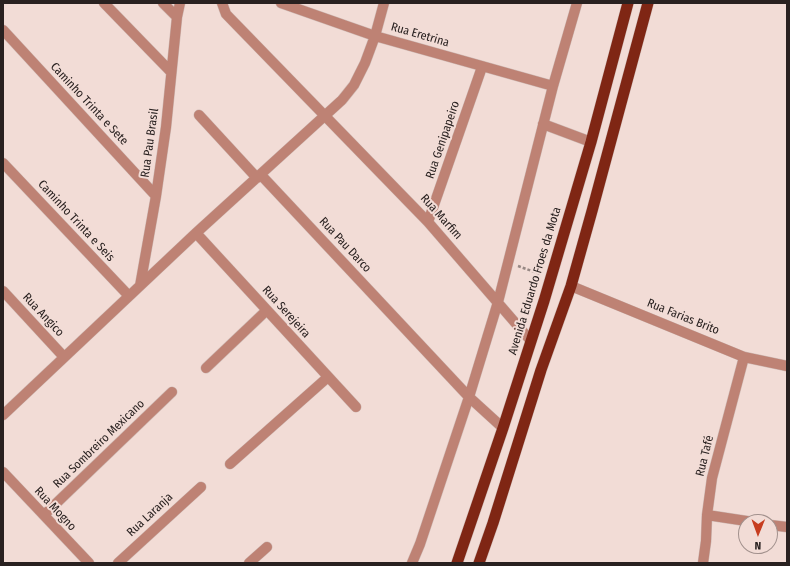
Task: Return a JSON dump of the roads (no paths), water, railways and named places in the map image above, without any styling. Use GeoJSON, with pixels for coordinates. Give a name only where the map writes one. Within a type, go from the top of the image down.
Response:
{"type":"FeatureCollection","features":[{"type":"Feature","properties":{"kind":"highway","name":"Avenida Eduardo Froes da Mota"},"geometry":{"type":"LineString","coordinates":[[457,563],[503,428],[546,293],[591,142],[628,3]]}},
{"type":"Feature","properties":{"kind":"highway"},"geometry":{"type":"LineString","coordinates":[[479,563],[494,523],[541,370],[571,286],[648,3]]}},
{"type":"Feature","properties":{"kind":"street"},"geometry":{"type":"LineString","coordinates":[[104,3],[171,72]]}},
{"type":"Feature","properties":{"kind":"street"},"geometry":{"type":"LineString","coordinates":[[163,3],[177,17]]}},
{"type":"Feature","properties":{"kind":"street","name":"Rua Pau Brasil"},"geometry":{"type":"LineString","coordinates":[[140,286],[156,196],[166,127],[177,17],[180,3]]}},
{"type":"Feature","properties":{"kind":"street","name":"Rua Marfim"},"geometry":{"type":"LineString","coordinates":[[222,3],[226,14],[428,222],[531,341]]}},
{"type":"Feature","properties":{"kind":"street","name":"Rua Eretrina"},"geometry":{"type":"LineString","coordinates":[[281,3],[375,36],[553,86]]}},
{"type":"Feature","properties":{"kind":"street"},"geometry":{"type":"LineString","coordinates":[[3,415],[129,296],[326,116],[349,93],[365,63],[375,36],[384,3]]}},
{"type":"Feature","properties":{"kind":"street"},"geometry":{"type":"LineString","coordinates":[[412,563],[420,544],[470,398],[498,302],[553,86],[577,3]]}},
{"type":"Feature","properties":{"kind":"street","name":"Caminho Trinta e Sete"},"geometry":{"type":"LineString","coordinates":[[3,30],[156,196]]}},
{"type":"Feature","properties":{"kind":"street","name":"Rua Genipapeiro"},"geometry":{"type":"LineString","coordinates":[[428,222],[482,67]]}},
{"type":"Feature","properties":{"kind":"street","name":"Rua Pau Darco"},"geometry":{"type":"LineString","coordinates":[[199,115],[470,398],[503,428]]}},
{"type":"Feature","properties":{"kind":"street"},"geometry":{"type":"LineString","coordinates":[[543,124],[591,142]]}},
{"type":"Feature","properties":{"kind":"street","name":"Caminho Trinta e Seis"},"geometry":{"type":"LineString","coordinates":[[3,163],[129,296]]}},
{"type":"Feature","properties":{"kind":"street","name":"Rua Serejeira"},"geometry":{"type":"LineString","coordinates":[[196,234],[356,407]]}},
{"type":"Feature","properties":{"kind":"street","name":"Rua Farias Brito"},"geometry":{"type":"LineString","coordinates":[[571,286],[744,357],[787,366]]}},
{"type":"Feature","properties":{"kind":"street","name":"Rua Angico"},"geometry":{"type":"LineString","coordinates":[[3,291],[64,357]]}},
{"type":"Feature","properties":{"kind":"street"},"geometry":{"type":"LineString","coordinates":[[206,368],[266,310]]}},
{"type":"Feature","properties":{"kind":"street","name":"Rua Tafé"},"geometry":{"type":"LineString","coordinates":[[703,563],[712,478],[744,357]]}},
{"type":"Feature","properties":{"kind":"street"},"geometry":{"type":"LineString","coordinates":[[230,464],[328,377]]}},
{"type":"Feature","properties":{"kind":"street","name":"Rua Sombreiro Mexicano"},"geometry":{"type":"LineString","coordinates":[[44,515],[172,392]]}},
{"type":"Feature","properties":{"kind":"street","name":"Rua Mogno"},"geometry":{"type":"LineString","coordinates":[[3,472],[89,563]]}},
{"type":"Feature","properties":{"kind":"street","name":"Rua Laranja"},"geometry":{"type":"LineString","coordinates":[[118,563],[201,487]]}},
{"type":"Feature","properties":{"kind":"street"},"geometry":{"type":"LineString","coordinates":[[707,515],[738,520]]}},
{"type":"Feature","properties":{"kind":"street"},"geometry":{"type":"LineString","coordinates":[[249,563],[267,547]]}}]}
